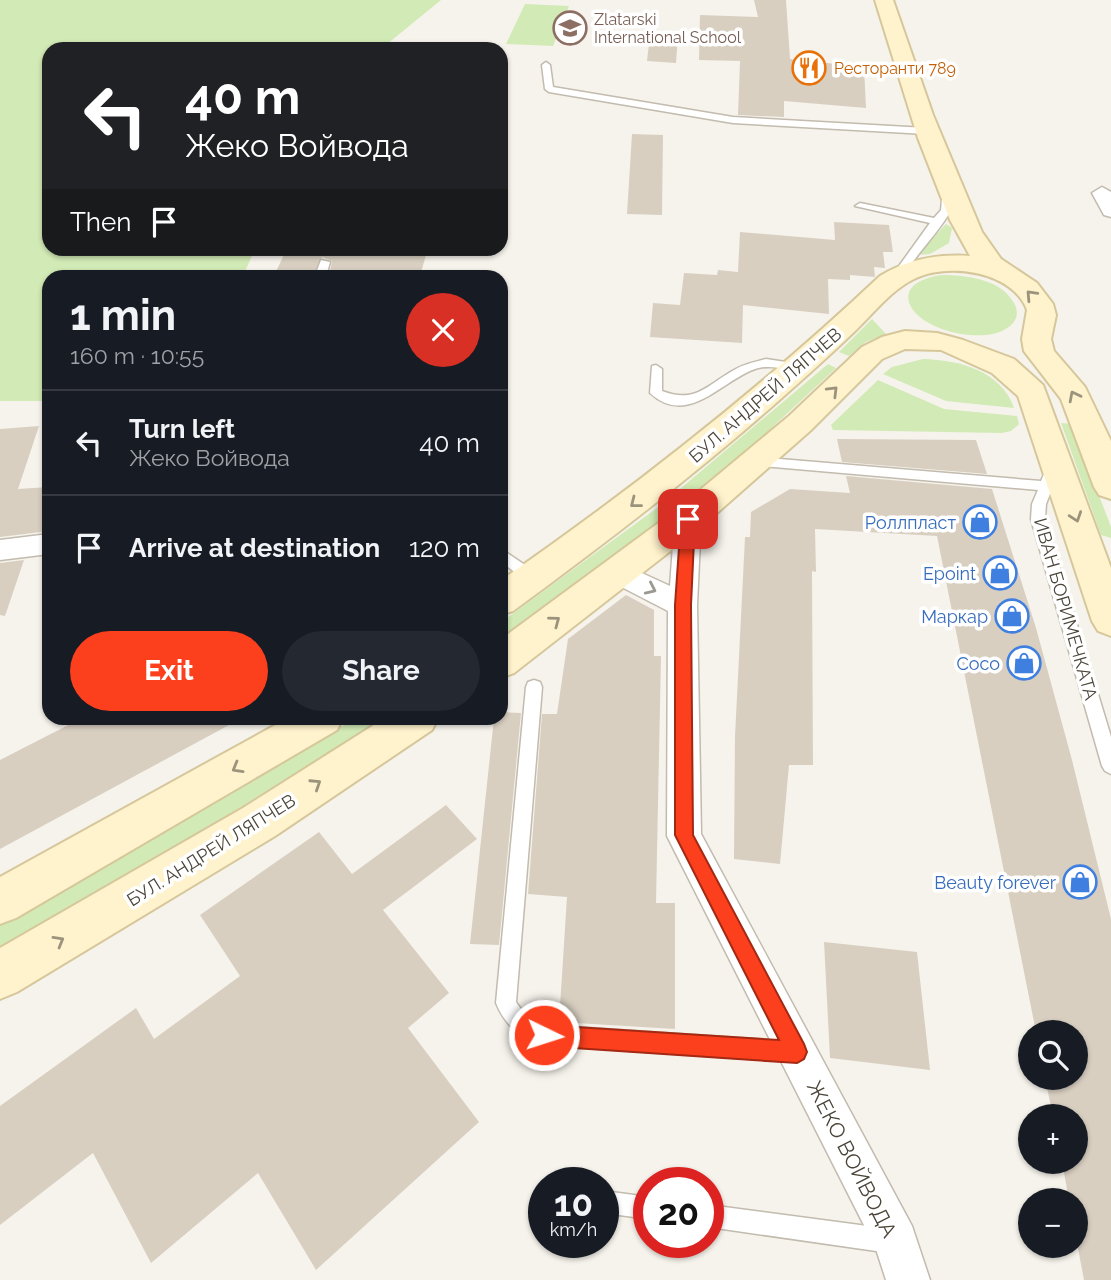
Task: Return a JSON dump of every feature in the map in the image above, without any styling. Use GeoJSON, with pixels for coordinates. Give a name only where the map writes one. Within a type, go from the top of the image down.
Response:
{"type":"FeatureCollection","features":[{"type":"Feature","properties":{"kind":"main road"},"geometry":{"type":"LineString","coordinates":[[884,0],[926,131],[948,184],[948,216],[984,259],[1038,300],[1042,310],[1039,351],[1060,373],[1077,399],[1111,487]]}},
{"type":"Feature","properties":{"kind":"main road","name":"БУЛ. АНДРЕЙ ЛЯПЧЕВ"},"geometry":{"type":"LineString","coordinates":[[508,595],[689,462],[905,273],[939,259],[954,247],[959,236],[948,216]]}},
{"type":"Feature","properties":{"kind":"main road"},"geometry":{"type":"LineString","coordinates":[[1002,274],[967,264],[905,273],[886,292],[890,310],[908,328],[1003,366],[1027,384],[1037,401],[1111,621]]}},
{"type":"Feature","properties":{"kind":"main road"},"geometry":{"type":"LineString","coordinates":[[508,656],[688,519],[755,462],[872,353],[905,340],[982,349],[1011,345],[1031,335],[1039,326]]}},
{"type":"Feature","properties":{"kind":"main road"},"geometry":{"type":"LineString","coordinates":[[0,902],[311,725]]}},
{"type":"Feature","properties":{"kind":"main road","name":"БУЛ. АНДРЕЙ ЛЯПЧЕВ"},"geometry":{"type":"LineString","coordinates":[[0,975],[259,822],[407,725]]}},
{"type":"Feature","properties":{"kind":"street"},"geometry":{"type":"LineString","coordinates":[[1102,193],[1111,211]]}},
{"type":"Feature","properties":{"kind":"street","name":"ЖЕКО ВОЙВОДА"},"geometry":{"type":"LineString","coordinates":[[688,519],[683,605],[684,835],[902,1261]]}},
{"type":"Feature","properties":{"kind":"street"},"geometry":{"type":"LineString","coordinates":[[0,550],[42,545]]}},
{"type":"Feature","properties":{"kind":"street"},"geometry":{"type":"LineString","coordinates":[[618,573],[683,605]]}},
{"type":"Feature","properties":{"kind":"lane"},"geometry":{"type":"LineString","coordinates":[[545,65],[549,89],[733,120]]}},
{"type":"Feature","properties":{"kind":"lane"},"geometry":{"type":"LineString","coordinates":[[672,119],[926,131]]}},
{"type":"Feature","properties":{"kind":"lane"},"geometry":{"type":"LineString","coordinates":[[860,206],[948,216]]}},
{"type":"Feature","properties":{"kind":"lane"},"geometry":{"type":"LineString","coordinates":[[322,270],[325,262]]}},
{"type":"Feature","properties":{"kind":"lane"},"geometry":{"type":"LineString","coordinates":[[656,369],[656,393],[680,403],[701,397],[752,367],[766,363],[799,368]]}},
{"type":"Feature","properties":{"kind":"lane","name":"ИВАН БОРИМЕЧКАТА"},"geometry":{"type":"LineString","coordinates":[[1055,452],[1054,468],[1039,504],[1038,519],[1111,766]]}},
{"type":"Feature","properties":{"kind":"lane"},"geometry":{"type":"LineString","coordinates":[[755,462],[1046,486]]}},
{"type":"Feature","properties":{"kind":"lane"},"geometry":{"type":"LineString","coordinates":[[508,559],[533,578]]}},
{"type":"Feature","properties":{"kind":"lane"},"geometry":{"type":"LineString","coordinates":[[534,687],[506,1003],[514,1020],[526,1030],[544,1035],[797,1052]]}},
{"type":"Feature","properties":{"kind":"lane"},"geometry":{"type":"LineString","coordinates":[[724,1219],[902,1261]]}},
{"type":"Feature","properties":{"kind":"green space"},"geometry":{"type":"Polygon","coordinates":[[[0,0],[441,0],[390,42],[42,42],[42,256],[252,256],[246,270],[42,270],[42,401],[0,401],[0,0]]]}},
{"type":"Feature","properties":{"kind":"green space"},"geometry":{"type":"Polygon","coordinates":[[[525,4],[569,6],[553,46],[507,42],[525,4]]]}},
{"type":"Feature","properties":{"kind":"green space"},"geometry":{"type":"Polygon","coordinates":[[[946,224],[952,228],[949,243],[930,254],[917,255],[946,224]]]}},
{"type":"Feature","properties":{"kind":"green space"},"geometry":{"type":"Polygon","coordinates":[[[942,275],[982,280],[1001,288],[1015,306],[1015,321],[1003,330],[976,335],[960,334],[930,324],[911,307],[909,293],[922,280],[942,275]]]}},
{"type":"Feature","properties":{"kind":"green space"},"geometry":{"type":"Polygon","coordinates":[[[872,319],[886,334],[866,342],[849,356],[839,352],[872,319]]]}},
{"type":"Feature","properties":{"kind":"green space"},"geometry":{"type":"Polygon","coordinates":[[[923,359],[951,362],[978,370],[1000,385],[1014,408],[946,401],[883,374],[892,367],[923,359]]]}},
{"type":"Feature","properties":{"kind":"green space"},"geometry":{"type":"Polygon","coordinates":[[[828,364],[836,368],[753,445],[669,515],[508,637],[508,617],[661,505],[828,364]]]}},
{"type":"Feature","properties":{"kind":"green space"},"geometry":{"type":"Polygon","coordinates":[[[878,380],[944,409],[1017,416],[1019,424],[1011,431],[1002,433],[833,430],[831,425],[878,380]]]}},
{"type":"Feature","properties":{"kind":"green space"},"geometry":{"type":"Polygon","coordinates":[[[1061,423],[1072,424],[1111,527],[1111,538],[1101,535],[1061,423]]]}},
{"type":"Feature","properties":{"kind":"green space"},"geometry":{"type":"Polygon","coordinates":[[[344,725],[376,725],[75,908],[0,948],[0,925],[66,890],[344,725]]]}},
{"type":"Feature","properties":{"kind":"building"},"geometry":{"type":"Polygon","coordinates":[[[754,0],[786,0],[790,59],[864,67],[866,108],[784,101],[784,117],[738,115],[740,61],[699,60],[700,15],[758,17],[754,0]]]}},
{"type":"Feature","properties":{"kind":"building"},"geometry":{"type":"Polygon","coordinates":[[[650,35],[678,36],[676,63],[647,61],[650,35]]]}},
{"type":"Feature","properties":{"kind":"building"},"geometry":{"type":"Polygon","coordinates":[[[632,134],[663,135],[662,215],[627,214],[632,134]]]}},
{"type":"Feature","properties":{"kind":"building"},"geometry":{"type":"Polygon","coordinates":[[[834,222],[889,225],[893,252],[883,252],[885,268],[874,267],[875,277],[850,275],[850,280],[828,279],[829,314],[743,305],[742,343],[650,337],[653,303],[680,305],[684,273],[717,275],[718,270],[738,272],[740,232],[835,240],[834,222]]]}},
{"type":"Feature","properties":{"kind":"building"},"geometry":{"type":"Polygon","coordinates":[[[283,256],[426,256],[422,270],[330,270],[332,261],[322,257],[316,270],[277,270],[283,256]]]}},
{"type":"Feature","properties":{"kind":"building"},"geometry":{"type":"Polygon","coordinates":[[[39,426],[18,489],[42,487],[42,532],[0,537],[0,429],[39,426]]]}},
{"type":"Feature","properties":{"kind":"building"},"geometry":{"type":"Polygon","coordinates":[[[837,439],[976,440],[987,474],[842,462],[837,439]]]}},
{"type":"Feature","properties":{"kind":"building"},"geometry":{"type":"Polygon","coordinates":[[[846,476],[992,489],[1036,628],[1111,919],[1111,1280],[1084,1280],[1080,1258],[1088,1258],[1088,1188],[1067,1188],[1064,1174],[1088,1174],[1088,1104],[1050,1104],[1048,1090],[1088,1090],[1088,1020],[1034,1020],[937,536],[815,529],[816,572],[812,571],[813,765],[789,765],[780,864],[734,859],[735,736],[745,537],[750,537],[751,512],[790,489],[850,493],[846,476]]]}},
{"type":"Feature","properties":{"kind":"building"},"geometry":{"type":"Polygon","coordinates":[[[24,560],[5,616],[0,615],[0,563],[24,560]]]}},
{"type":"Feature","properties":{"kind":"building"},"geometry":{"type":"Polygon","coordinates":[[[626,595],[654,610],[654,656],[661,656],[656,903],[675,903],[675,1029],[559,1022],[567,897],[528,894],[542,714],[557,714],[568,639],[626,595]]]}},
{"type":"Feature","properties":{"kind":"building"},"geometry":{"type":"Polygon","coordinates":[[[508,712],[521,713],[499,945],[470,944],[493,725],[508,725],[508,712]]]}},
{"type":"Feature","properties":{"kind":"building"},"geometry":{"type":"Polygon","coordinates":[[[68,725],[229,725],[0,849],[0,760],[68,725]]]}},
{"type":"Feature","properties":{"kind":"building"},"geometry":{"type":"Polygon","coordinates":[[[446,805],[477,839],[383,910],[449,993],[408,1028],[479,1122],[316,1270],[258,1173],[151,1263],[93,1153],[0,1225],[0,1106],[136,1008],[154,1039],[240,976],[200,915],[319,832],[352,874],[446,805]]]}},
{"type":"Feature","properties":{"kind":"building"},"geometry":{"type":"Polygon","coordinates":[[[824,942],[917,952],[930,1070],[830,1058],[824,942]]]}},
{"type":"Feature","properties":{"kind":"place","name":"Zlatarski International School"},"geometry":{"type":"Point","coordinates":[570,28]}},
{"type":"Feature","properties":{"kind":"place","name":"Ресторанти 789"},"geometry":{"type":"Point","coordinates":[809,68]}},
{"type":"Feature","properties":{"kind":"place","name":"Роллпласт"},"geometry":{"type":"Point","coordinates":[980,522]}},
{"type":"Feature","properties":{"kind":"place","name":"Epoint"},"geometry":{"type":"Point","coordinates":[1000,573]}},
{"type":"Feature","properties":{"kind":"place","name":"Маркар"},"geometry":{"type":"Point","coordinates":[1012,616]}},
{"type":"Feature","properties":{"kind":"place","name":"Coco"},"geometry":{"type":"Point","coordinates":[1024,663]}},
{"type":"Feature","properties":{"kind":"place","name":"Beauty forever"},"geometry":{"type":"Point","coordinates":[1080,882]}},
{"type":"Feature","properties":{"kind":"route"},"geometry":{"type":"LineString","coordinates":[[544,1035],[797,1052],[684,835],[683,605],[688,519]]}}]}
